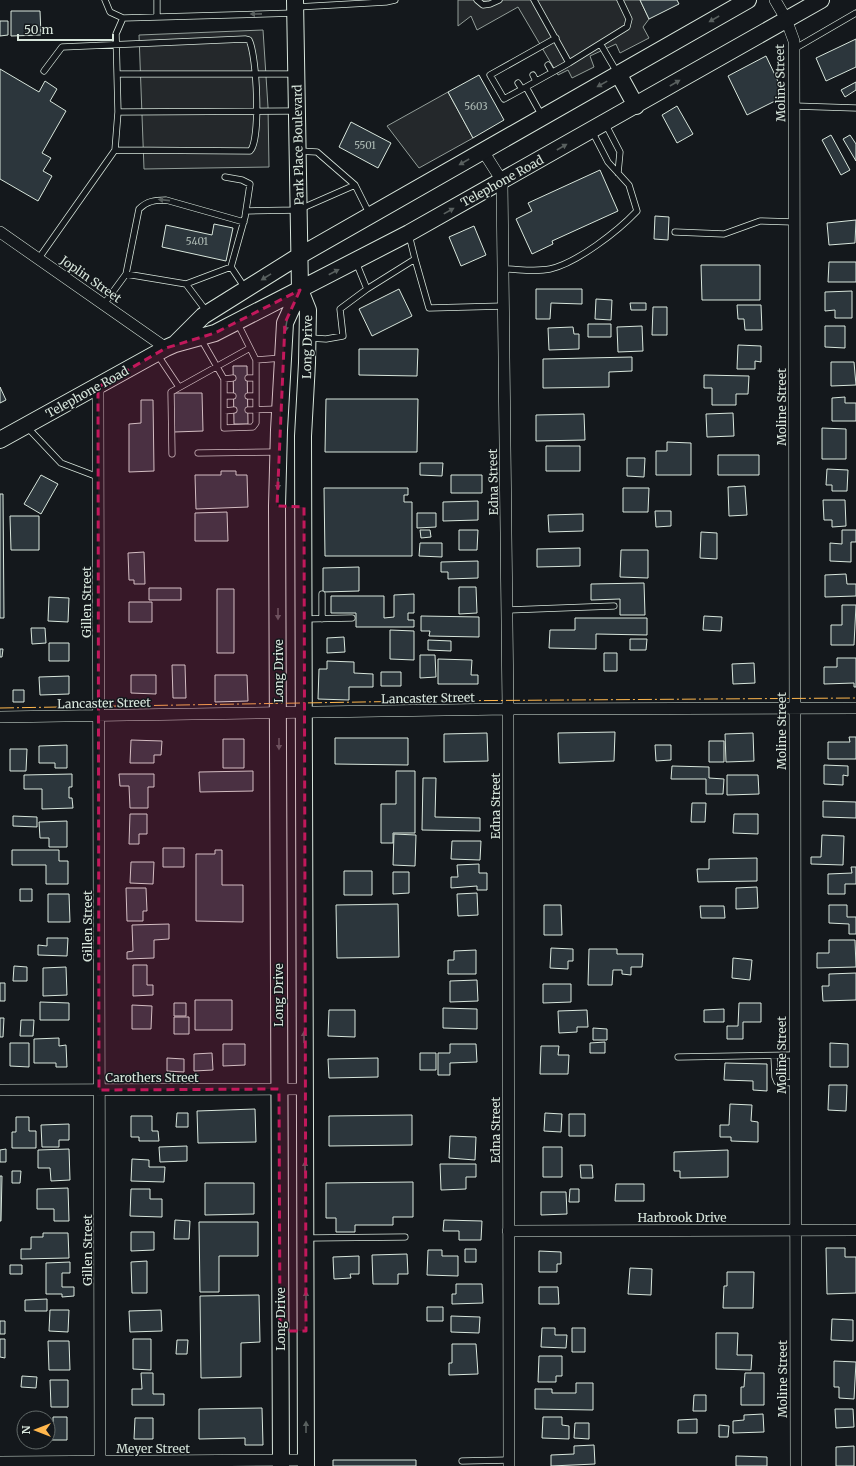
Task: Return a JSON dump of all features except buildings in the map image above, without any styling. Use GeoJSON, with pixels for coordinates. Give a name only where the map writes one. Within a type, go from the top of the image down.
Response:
{"type":"FeatureCollection","features":[{"type":"Feature","properties":{"kind":"main road","name":"Telephone Road"},"geometry":{"type":"LineString","coordinates":[[166,349],[208,313],[299,256],[748,0]]}},
{"type":"Feature","properties":{"kind":"main road","name":"Telephone Road"},"geometry":{"type":"LineString","coordinates":[[0,440],[166,349],[215,333],[409,233],[821,0]]}},
{"type":"Feature","properties":{"kind":"main road","name":"Park Place Boulevard"},"geometry":{"type":"LineString","coordinates":[[295,7],[300,290]]}},
{"type":"Feature","properties":{"kind":"main road"},"geometry":{"type":"LineString","coordinates":[[618,75],[636,106]]}},
{"type":"Feature","properties":{"kind":"main road","name":"Long Drive"},"geometry":{"type":"LineString","coordinates":[[300,290],[308,310],[303,436],[306,1463]]}},
{"type":"Feature","properties":{"kind":"main road","name":"Long Drive"},"geometry":{"type":"LineString","coordinates":[[281,1464],[277,506],[278,452],[285,323],[300,290]]}},
{"type":"Feature","properties":{"kind":"main road"},"geometry":{"type":"LineString","coordinates":[[277,506],[304,508]]}},
{"type":"Feature","properties":{"kind":"main road"},"geometry":{"type":"LineString","coordinates":[[278,901],[304,901]]}},
{"type":"Feature","properties":{"kind":"main road"},"geometry":{"type":"LineString","coordinates":[[280,1331],[306,1331]]}},
{"type":"Feature","properties":{"kind":"street","name":"Moline Street"},"geometry":{"type":"LineString","coordinates":[[775,0],[786,19],[794,41],[794,1230],[796,1466]]}},
{"type":"Feature","properties":{"kind":"street"},"geometry":{"type":"LineString","coordinates":[[483,151],[502,181]]}},
{"type":"Feature","properties":{"kind":"street","name":"Edna Street"},"geometry":{"type":"LineString","coordinates":[[502,181],[508,709],[509,1463]]}},
{"type":"Feature","properties":{"kind":"street","name":"Joplin Street"},"geometry":{"type":"LineString","coordinates":[[0,232],[39,258],[166,349]]}},
{"type":"Feature","properties":{"kind":"street","name":"Gillen Street"},"geometry":{"type":"LineString","coordinates":[[98,386],[100,716],[100,1463]]}},
{"type":"Feature","properties":{"kind":"street","name":"Lancaster Street"},"geometry":{"type":"LineString","coordinates":[[0,717],[508,709],[856,708]]}},
{"type":"Feature","properties":{"kind":"street","name":"Carothers Street"},"geometry":{"type":"LineString","coordinates":[[0,1090],[304,1089]]}},
{"type":"Feature","properties":{"kind":"street","name":"Harbrook Drive"},"geometry":{"type":"LineString","coordinates":[[508,1231],[856,1230]]}},
{"type":"Feature","properties":{"kind":"street","name":"Meyer Street"},"geometry":{"type":"LineString","coordinates":[[0,1462],[306,1463]]}},
{"type":"Feature","properties":{"kind":"lane"},"geometry":{"type":"LineString","coordinates":[[105,0],[110,12],[123,18],[386,2],[394,0]]}},
{"type":"Feature","properties":{"kind":"lane"},"geometry":{"type":"LineString","coordinates":[[157,0],[157,17]]}},
{"type":"Feature","properties":{"kind":"lane"},"geometry":{"type":"LineString","coordinates":[[478,0],[483,5],[499,0]]}},
{"type":"Feature","properties":{"kind":"lane"},"geometry":{"type":"LineString","coordinates":[[534,0],[569,63]]}},
{"type":"Feature","properties":{"kind":"lane"},"geometry":{"type":"LineString","coordinates":[[556,38],[525,58],[490,75],[504,99],[569,63],[627,27],[630,19],[620,0]]}},
{"type":"Feature","properties":{"kind":"lane"},"geometry":{"type":"LineString","coordinates":[[794,49],[856,13]]}},
{"type":"Feature","properties":{"kind":"lane"},"geometry":{"type":"LineString","coordinates":[[39,258],[115,150],[118,112],[116,34],[123,18]]}},
{"type":"Feature","properties":{"kind":"lane"},"geometry":{"type":"LineString","coordinates":[[44,71],[62,47],[249,40],[256,74],[255,141],[250,152],[115,150]]}},
{"type":"Feature","properties":{"kind":"lane"},"geometry":{"type":"LineString","coordinates":[[601,44],[618,75]]}},
{"type":"Feature","properties":{"kind":"lane"},"geometry":{"type":"LineString","coordinates":[[548,65],[552,72]]}},
{"type":"Feature","properties":{"kind":"lane"},"geometry":{"type":"LineString","coordinates":[[116,74],[297,74]]}},
{"type":"Feature","properties":{"kind":"lane"},"geometry":{"type":"LineString","coordinates":[[533,75],[536,81]]}},
{"type":"Feature","properties":{"kind":"lane"},"geometry":{"type":"LineString","coordinates":[[518,83],[524,88],[542,118]]}},
{"type":"Feature","properties":{"kind":"lane"},"geometry":{"type":"LineString","coordinates":[[794,106],[856,108]]}},
{"type":"Feature","properties":{"kind":"lane"},"geometry":{"type":"LineString","coordinates":[[118,112],[298,110]]}},
{"type":"Feature","properties":{"kind":"lane"},"geometry":{"type":"LineString","coordinates":[[598,127],[620,152],[618,173]]}},
{"type":"Feature","properties":{"kind":"lane"},"geometry":{"type":"LineString","coordinates":[[503,269],[550,269],[575,260],[637,211],[629,186],[608,162],[598,127]]}},
{"type":"Feature","properties":{"kind":"lane"},"geometry":{"type":"LineString","coordinates":[[298,151],[317,152],[355,185],[371,215]]}},
{"type":"Feature","properties":{"kind":"lane"},"geometry":{"type":"LineString","coordinates":[[225,177],[242,180],[250,184],[244,222],[232,267],[246,289]]}},
{"type":"Feature","properties":{"kind":"lane"},"geometry":{"type":"LineString","coordinates":[[246,211],[298,210],[355,185]]}},
{"type":"Feature","properties":{"kind":"lane"},"geometry":{"type":"LineString","coordinates":[[104,304],[126,274],[140,209],[144,204],[154,200],[166,200],[244,222]]}},
{"type":"Feature","properties":{"kind":"lane"},"geometry":{"type":"LineString","coordinates":[[675,232],[724,234],[760,222],[794,222]]}},
{"type":"Feature","properties":{"kind":"lane"},"geometry":{"type":"LineString","coordinates":[[409,233],[429,308],[504,306]]}},
{"type":"Feature","properties":{"kind":"lane"},"geometry":{"type":"LineString","coordinates":[[307,338],[326,339],[343,336],[340,309],[367,289],[415,259]]}},
{"type":"Feature","properties":{"kind":"lane"},"geometry":{"type":"LineString","coordinates":[[355,260],[367,289]]}},
{"type":"Feature","properties":{"kind":"lane"},"geometry":{"type":"LineString","coordinates":[[126,274],[186,284],[232,267]]}},
{"type":"Feature","properties":{"kind":"lane"},"geometry":{"type":"LineString","coordinates":[[186,284],[208,313]]}},
{"type":"Feature","properties":{"kind":"lane"},"geometry":{"type":"LineString","coordinates":[[200,337],[224,379],[224,428],[253,427],[256,424],[256,360],[237,322]]}},
{"type":"Feature","properties":{"kind":"lane"},"geometry":{"type":"LineString","coordinates":[[172,454],[171,392],[250,348]]}},
{"type":"Feature","properties":{"kind":"lane"},"geometry":{"type":"LineString","coordinates":[[166,349],[179,387]]}},
{"type":"Feature","properties":{"kind":"lane"},"geometry":{"type":"LineString","coordinates":[[256,360],[283,358]]}},
{"type":"Feature","properties":{"kind":"lane"},"geometry":{"type":"LineString","coordinates":[[224,379],[233,378]]}},
{"type":"Feature","properties":{"kind":"lane"},"geometry":{"type":"LineString","coordinates":[[248,378],[256,378]]}},
{"type":"Feature","properties":{"kind":"lane"},"geometry":{"type":"LineString","coordinates":[[224,396],[233,396]]}},
{"type":"Feature","properties":{"kind":"lane"},"geometry":{"type":"LineString","coordinates":[[248,396],[256,396]]}},
{"type":"Feature","properties":{"kind":"lane"},"geometry":{"type":"LineString","coordinates":[[248,410],[280,409]]}},
{"type":"Feature","properties":{"kind":"lane"},"geometry":{"type":"LineString","coordinates":[[224,411],[234,410]]}},
{"type":"Feature","properties":{"kind":"lane"},"geometry":{"type":"LineString","coordinates":[[26,426],[61,463],[98,477]]}},
{"type":"Feature","properties":{"kind":"lane"},"geometry":{"type":"LineString","coordinates":[[198,453],[278,452]]}},
{"type":"Feature","properties":{"kind":"lane"},"geometry":{"type":"LineString","coordinates":[[322,594],[322,619]]}},
{"type":"Feature","properties":{"kind":"lane"},"geometry":{"type":"LineString","coordinates":[[507,610],[614,606]]}},
{"type":"Feature","properties":{"kind":"lane"},"geometry":{"type":"LineString","coordinates":[[304,619],[352,618]]}},
{"type":"Feature","properties":{"kind":"lane"},"geometry":{"type":"LineString","coordinates":[[678,1057],[794,1055]]}},
{"type":"Feature","properties":{"kind":"lane"},"geometry":{"type":"LineString","coordinates":[[774,1056],[774,1077],[777,1082],[794,1083]]}},
{"type":"Feature","properties":{"kind":"lane"},"geometry":{"type":"LineString","coordinates":[[305,1238],[405,1237]]}},
{"type":"Feature","properties":{"kind":"lane"},"geometry":{"type":"LineString","coordinates":[[462,1461],[509,1463]]}},
{"type":"Feature","properties":{"kind":"highlighted area"},"geometry":{"type":"Polygon","coordinates":[[[300,290],[285,323],[277,506],[304,507],[306,1331],[280,1331],[279,1089],[99,1090],[98,387],[166,348],[215,333],[300,290]]]}},
{"type":"Feature","properties":{"kind":"shaded area"},"geometry":{"type":"Polygon","coordinates":[[[458,0],[640,0],[649,19],[643,27],[649,38],[620,53],[616,44],[590,56],[594,67],[572,78],[568,70],[558,75],[518,7],[477,30],[471,16],[458,26],[458,0]]]}},
{"type":"Feature","properties":{"kind":"shaded area"},"geometry":{"type":"Polygon","coordinates":[[[263,30],[268,107],[269,167],[144,169],[139,35],[263,30]]]}},
{"type":"Feature","properties":{"kind":"shaded area"},"geometry":{"type":"Polygon","coordinates":[[[448,92],[473,138],[419,168],[387,126],[448,92]]]}},
{"type":"Feature","properties":{"kind":"power"},"geometry":{"type":"LineString","coordinates":[[0,708],[422,701],[856,698]]}}]}
